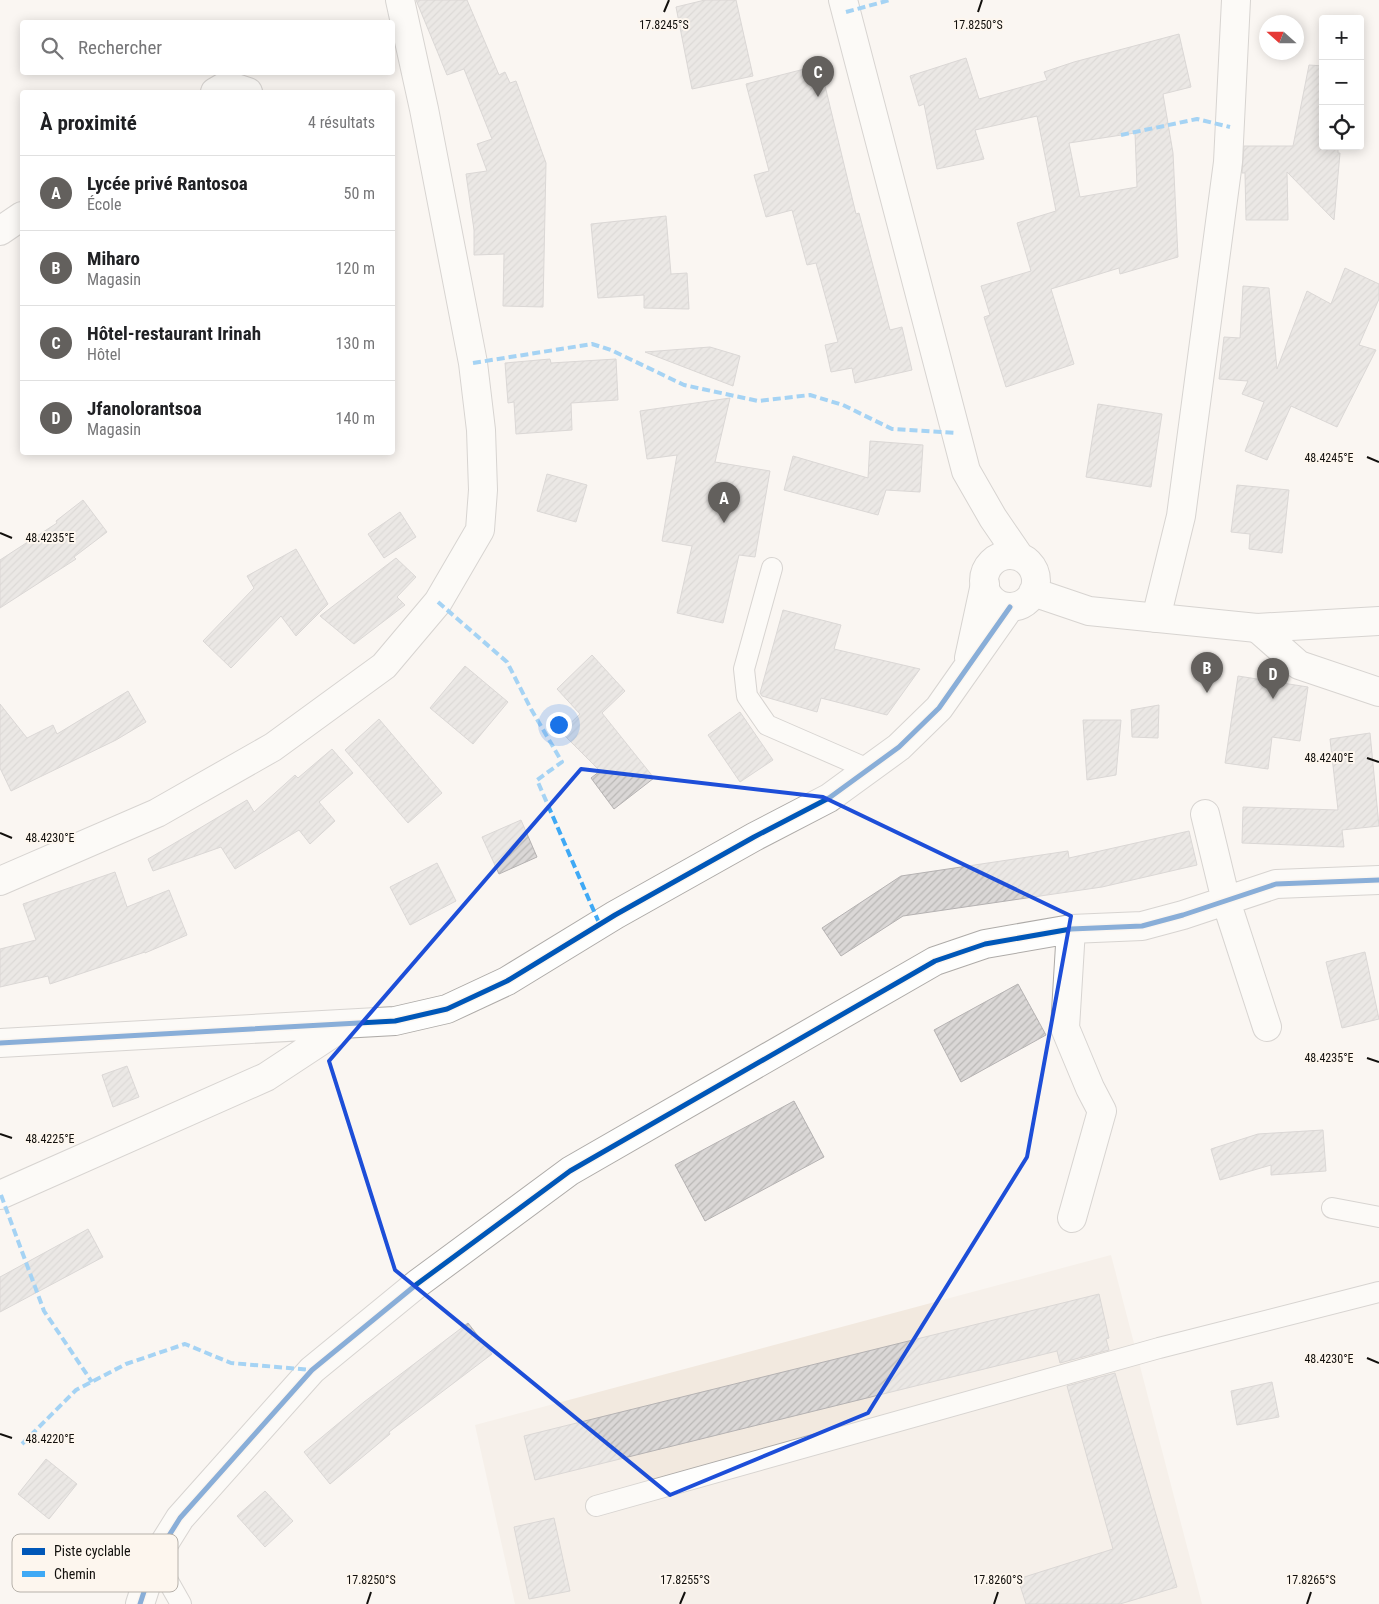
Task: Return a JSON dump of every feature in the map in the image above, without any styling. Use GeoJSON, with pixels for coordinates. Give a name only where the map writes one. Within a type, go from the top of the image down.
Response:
{"type":"FeatureCollection","features":[{"type":"Feature","properties":{"kind":"street"},"geometry":{"type":"LineString","coordinates":[[0,881],[157,813],[273,747],[376,672],[384,666],[438,602],[480,530],[483,490],[480,430],[473,363],[424,109],[400,0]]}},
{"type":"Feature","properties":{"kind":"street"},"geometry":{"type":"LineString","coordinates":[[843,0],[966,471],[993,518],[1025,560],[1036,578],[1033,592],[1025,602],[1010,607],[1002,606],[992,599],[988,574],[998,558],[1011,555],[1025,560],[1089,611]]}},
{"type":"Feature","properties":{"kind":"street"},"geometry":{"type":"LineString","coordinates":[[1156,618],[1181,516],[1228,162],[1236,0]]}},
{"type":"Feature","properties":{"kind":"street"},"geometry":{"type":"LineString","coordinates":[[217,90],[227,84],[243,90]]}},
{"type":"Feature","properties":{"kind":"street"},"geometry":{"type":"LineString","coordinates":[[0,231],[20,217]]}},
{"type":"Feature","properties":{"kind":"street"},"geometry":{"type":"LineString","coordinates":[[967,671],[988,574],[993,518]]}},
{"type":"Feature","properties":{"kind":"street"},"geometry":{"type":"LineString","coordinates":[[1033,592],[1089,611],[1257,628],[1379,621]]}},
{"type":"Feature","properties":{"kind":"street"},"geometry":{"type":"LineString","coordinates":[[0,1043],[395,1021],[447,1009],[507,981],[615,915],[754,837],[829,798],[899,747],[938,708],[967,671],[1010,607]]}},
{"type":"Feature","properties":{"kind":"street"},"geometry":{"type":"LineString","coordinates":[[1257,628],[1299,665],[1379,692]]}},
{"type":"Feature","properties":{"kind":"street"},"geometry":{"type":"LineString","coordinates":[[1205,814],[1226,901],[1267,1026]]}},
{"type":"Feature","properties":{"kind":"street"},"geometry":{"type":"LineString","coordinates":[[170,1534],[180,1518],[312,1370],[417,1284],[570,1171],[935,961],[985,944],[1071,929],[1142,926],[1276,884],[1379,880]]}},
{"type":"Feature","properties":{"kind":"street"},"geometry":{"type":"LineString","coordinates":[[1071,929],[1065,1028],[1090,1088],[1102,1111],[1072,1218]]}},
{"type":"Feature","properties":{"kind":"street"},"geometry":{"type":"LineString","coordinates":[[0,1195],[266,1077],[346,1024]]}},
{"type":"Feature","properties":{"kind":"street"},"geometry":{"type":"LineString","coordinates":[[140,1604],[144,1592]]}},
{"type":"Feature","properties":{"kind":"lane"},"geometry":{"type":"LineString","coordinates":[[772,568],[744,669],[747,696],[766,725],[868,769]]}},
{"type":"Feature","properties":{"kind":"lane"},"geometry":{"type":"LineString","coordinates":[[1332,1208],[1379,1217]]}},
{"type":"Feature","properties":{"kind":"lane"},"geometry":{"type":"LineString","coordinates":[[596,1506],[1150,1351],[1379,1292]]}},
{"type":"Feature","properties":{"kind":"lane"},"geometry":{"type":"LineString","coordinates":[[174,1592],[181,1604]]}},
{"type":"Feature","properties":{"kind":"highlighted area"},"geometry":{"type":"Polygon","coordinates":[[[581,769],[823,797],[1071,916],[1027,1157],[868,1413],[670,1495],[395,1270],[329,1061],[581,769]]]}},
{"type":"Feature","properties":{"kind":"shaded area"},"geometry":{"type":"Polygon","coordinates":[[[1111,1255],[1202,1604],[515,1604],[475,1425],[1111,1255]]]}},
{"type":"Feature","properties":{"kind":"building"},"geometry":{"type":"Polygon","coordinates":[[[416,0],[467,0],[499,75],[505,72],[510,83],[516,81],[546,163],[543,307],[503,306],[504,254],[474,255],[474,230],[466,174],[487,171],[477,144],[492,139],[464,69],[447,75],[416,0]]]}},
{"type":"Feature","properties":{"kind":"building"},"geometry":{"type":"Polygon","coordinates":[[[705,0],[736,0],[753,76],[692,89],[676,7],[705,0]]]}},
{"type":"Feature","properties":{"kind":"building"},"geometry":{"type":"Polygon","coordinates":[[[1179,34],[1191,87],[1163,94],[1173,153],[1178,257],[1120,274],[1119,268],[1051,289],[1074,364],[1006,387],[984,317],[990,315],[981,286],[1031,271],[1017,223],[1056,211],[1037,116],[975,130],[984,159],[937,169],[924,104],[919,106],[910,76],[966,58],[979,99],[1047,80],[1044,72],[1179,34]],[[1135,133],[1069,143],[1080,197],[1137,187],[1135,133]]]}},
{"type":"Feature","properties":{"kind":"building"},"geometry":{"type":"Polygon","coordinates":[[[820,65],[856,214],[859,213],[890,330],[902,327],[912,370],[855,383],[852,368],[831,372],[825,345],[838,342],[816,263],[807,265],[792,210],[766,217],[754,175],[769,171],[746,84],[820,65]]]}},
{"type":"Feature","properties":{"kind":"building"},"geometry":{"type":"Polygon","coordinates":[[[1309,65],[1319,66],[1319,150],[1338,150],[1338,153],[1340,153],[1334,220],[1287,172],[1288,220],[1246,220],[1245,173],[1242,173],[1244,146],[1293,146],[1309,65]]]}},
{"type":"Feature","properties":{"kind":"building"},"geometry":{"type":"Polygon","coordinates":[[[666,216],[671,274],[687,273],[689,309],[644,308],[644,295],[598,298],[591,224],[666,216]]]}},
{"type":"Feature","properties":{"kind":"building"},"geometry":{"type":"Polygon","coordinates":[[[1345,268],[1379,284],[1379,299],[1359,345],[1376,350],[1337,427],[1291,406],[1267,460],[1245,451],[1264,402],[1242,394],[1248,381],[1219,379],[1224,337],[1240,338],[1243,286],[1269,288],[1277,369],[1307,291],[1331,304],[1345,268]]]}},
{"type":"Feature","properties":{"kind":"building"},"geometry":{"type":"Polygon","coordinates":[[[710,347],[740,356],[733,386],[645,352],[710,347]]]}},
{"type":"Feature","properties":{"kind":"building"},"geometry":{"type":"Polygon","coordinates":[[[550,359],[551,363],[616,359],[618,400],[571,403],[572,430],[516,434],[514,402],[508,403],[505,363],[550,359]]]}},
{"type":"Feature","properties":{"kind":"building"},"geometry":{"type":"Polygon","coordinates":[[[730,398],[715,462],[770,471],[755,557],[739,555],[723,623],[677,613],[692,546],[662,541],[677,455],[647,459],[640,411],[730,398]]]}},
{"type":"Feature","properties":{"kind":"building"},"geometry":{"type":"Polygon","coordinates":[[[1098,404],[1162,414],[1151,487],[1086,477],[1098,404]]]}},
{"type":"Feature","properties":{"kind":"building"},"geometry":{"type":"Polygon","coordinates":[[[870,441],[923,445],[920,492],[886,490],[878,515],[784,490],[793,456],[868,478],[870,441]]]}},
{"type":"Feature","properties":{"kind":"building"},"geometry":{"type":"Polygon","coordinates":[[[547,474],[587,485],[576,522],[537,511],[547,474]]]}},
{"type":"Feature","properties":{"kind":"building"},"geometry":{"type":"Polygon","coordinates":[[[1237,485],[1289,490],[1282,553],[1249,549],[1250,534],[1231,532],[1237,485]]]}},
{"type":"Feature","properties":{"kind":"building"},"geometry":{"type":"Polygon","coordinates":[[[83,500],[107,532],[74,557],[76,559],[0,608],[0,560],[57,523],[56,521],[83,500]]]}},
{"type":"Feature","properties":{"kind":"building"},"geometry":{"type":"Polygon","coordinates":[[[400,512],[416,537],[384,558],[368,534],[400,512]]]}},
{"type":"Feature","properties":{"kind":"building"},"geometry":{"type":"Polygon","coordinates":[[[296,549],[328,604],[296,636],[281,616],[231,668],[203,641],[254,588],[247,576],[296,549]]]}},
{"type":"Feature","properties":{"kind":"building"},"geometry":{"type":"Polygon","coordinates":[[[396,558],[416,577],[397,597],[405,605],[354,644],[320,616],[396,558]]]}},
{"type":"Feature","properties":{"kind":"building"},"geometry":{"type":"Polygon","coordinates":[[[783,610],[841,625],[834,649],[920,669],[887,715],[821,698],[817,712],[762,696],[760,693],[783,610]]]}},
{"type":"Feature","properties":{"kind":"building"},"geometry":{"type":"Polygon","coordinates":[[[592,655],[625,691],[602,713],[654,778],[614,809],[591,778],[600,771],[561,732],[580,714],[557,689],[592,655]]]}},
{"type":"Feature","properties":{"kind":"building"},"geometry":{"type":"Polygon","coordinates":[[[465,666],[508,702],[473,744],[430,708],[465,666]]]}},
{"type":"Feature","properties":{"kind":"building"},"geometry":{"type":"Polygon","coordinates":[[[1238,676],[1308,687],[1300,741],[1272,737],[1268,769],[1225,763],[1238,676]]]}},
{"type":"Feature","properties":{"kind":"building"},"geometry":{"type":"Polygon","coordinates":[[[128,691],[146,722],[116,740],[11,791],[0,768],[0,704],[27,738],[53,725],[57,734],[128,691]]]}},
{"type":"Feature","properties":{"kind":"building"},"geometry":{"type":"Polygon","coordinates":[[[1159,705],[1158,738],[1132,737],[1131,710],[1159,705]]]}},
{"type":"Feature","properties":{"kind":"building"},"geometry":{"type":"Polygon","coordinates":[[[740,712],[773,760],[740,782],[708,735],[740,712]]]}},
{"type":"Feature","properties":{"kind":"building"},"geometry":{"type":"Polygon","coordinates":[[[379,719],[442,793],[408,823],[345,750],[379,719]]]}},
{"type":"Feature","properties":{"kind":"building"},"geometry":{"type":"Polygon","coordinates":[[[1083,720],[1121,720],[1116,775],[1087,780],[1083,720]]]}},
{"type":"Feature","properties":{"kind":"building"},"geometry":{"type":"Polygon","coordinates":[[[1370,733],[1379,826],[1342,830],[1344,847],[1242,843],[1243,807],[1338,810],[1330,739],[1370,733]]]}},
{"type":"Feature","properties":{"kind":"building"},"geometry":{"type":"Polygon","coordinates":[[[332,749],[353,773],[319,802],[335,821],[310,844],[299,830],[235,869],[221,847],[153,871],[148,859],[247,800],[254,812],[295,775],[298,778],[332,749]]]}},
{"type":"Feature","properties":{"kind":"building"},"geometry":{"type":"Polygon","coordinates":[[[521,820],[537,857],[499,874],[482,837],[521,820]]]}},
{"type":"Feature","properties":{"kind":"building"},"geometry":{"type":"Polygon","coordinates":[[[1189,831],[1197,865],[1102,887],[903,916],[841,956],[822,928],[901,876],[1068,851],[1069,858],[1189,831]]]}},
{"type":"Feature","properties":{"kind":"building"},"geometry":{"type":"Polygon","coordinates":[[[437,863],[456,901],[410,925],[390,887],[437,863]]]}},
{"type":"Feature","properties":{"kind":"building"},"geometry":{"type":"Polygon","coordinates":[[[115,872],[127,907],[169,890],[187,935],[145,953],[50,984],[48,976],[0,987],[0,949],[36,940],[23,904],[115,872]]]}},
{"type":"Feature","properties":{"kind":"building"},"geometry":{"type":"Polygon","coordinates":[[[1365,952],[1379,1019],[1342,1028],[1326,962],[1365,952]]]}},
{"type":"Feature","properties":{"kind":"building"},"geometry":{"type":"Polygon","coordinates":[[[1018,984],[1046,1035],[961,1082],[934,1030],[1018,984]]]}},
{"type":"Feature","properties":{"kind":"building"},"geometry":{"type":"Polygon","coordinates":[[[127,1066],[139,1097],[113,1107],[102,1075],[127,1066]]]}},
{"type":"Feature","properties":{"kind":"building"},"geometry":{"type":"Polygon","coordinates":[[[794,1101],[824,1157],[705,1221],[675,1165],[794,1101]]]}},
{"type":"Feature","properties":{"kind":"building"},"geometry":{"type":"Polygon","coordinates":[[[1323,1130],[1326,1171],[1271,1175],[1271,1165],[1220,1180],[1211,1149],[1258,1134],[1323,1130]]]}},
{"type":"Feature","properties":{"kind":"building"},"geometry":{"type":"Polygon","coordinates":[[[88,1229],[103,1257],[0,1312],[0,1277],[88,1229]]]}},
{"type":"Feature","properties":{"kind":"building"},"geometry":{"type":"Polygon","coordinates":[[[1099,1294],[1109,1338],[1106,1339],[1109,1350],[1060,1363],[1057,1351],[535,1480],[524,1436],[1099,1294]]]}},
{"type":"Feature","properties":{"kind":"building"},"geometry":{"type":"Polygon","coordinates":[[[468,1323],[492,1354],[389,1432],[390,1434],[330,1484],[304,1452],[364,1402],[468,1323]]]}},
{"type":"Feature","properties":{"kind":"building"},"geometry":{"type":"Polygon","coordinates":[[[1115,1373],[1177,1587],[1120,1604],[1026,1604],[1018,1579],[1113,1549],[1067,1386],[1115,1373]]]}},
{"type":"Feature","properties":{"kind":"building"},"geometry":{"type":"Polygon","coordinates":[[[1272,1382],[1279,1417],[1237,1425],[1231,1391],[1272,1382]]]}},
{"type":"Feature","properties":{"kind":"building"},"geometry":{"type":"Polygon","coordinates":[[[46,1459],[77,1484],[49,1519],[18,1494],[46,1459]]]}},
{"type":"Feature","properties":{"kind":"building"},"geometry":{"type":"Polygon","coordinates":[[[265,1491],[293,1521],[265,1547],[237,1516],[265,1491]]]}},
{"type":"Feature","properties":{"kind":"building"},"geometry":{"type":"Polygon","coordinates":[[[554,1518],[570,1591],[529,1599],[514,1527],[554,1518]]]}},
{"type":"Feature","properties":{"kind":"marked path"},"geometry":{"type":"LineString","coordinates":[[846,12],[890,0]]}},
{"type":"Feature","properties":{"kind":"marked path"},"geometry":{"type":"LineString","coordinates":[[1121,135],[1197,119],[1230,127]]}},
{"type":"Feature","properties":{"kind":"marked path"},"geometry":{"type":"LineString","coordinates":[[473,363],[592,344],[611,350],[684,385],[758,401],[810,395],[843,405],[892,429],[956,433]]}},
{"type":"Feature","properties":{"kind":"marked path"},"geometry":{"type":"LineString","coordinates":[[438,602],[507,662],[531,709],[562,762],[537,780],[600,925]]}},
{"type":"Feature","properties":{"kind":"marked path"},"geometry":{"type":"LineString","coordinates":[[1,1195],[44,1311],[92,1382]]}},
{"type":"Feature","properties":{"kind":"marked path"},"geometry":{"type":"LineString","coordinates":[[22,1444],[76,1390],[126,1364],[185,1344],[231,1363],[312,1370]]}},
{"type":"Feature","properties":{"kind":"cycle path"},"geometry":{"type":"LineString","coordinates":[[0,1043],[395,1021],[447,1009],[507,981],[615,915],[754,837],[829,798],[899,747],[939,708],[1010,607]]}},
{"type":"Feature","properties":{"kind":"cycle path"},"geometry":{"type":"LineString","coordinates":[[170,1534],[180,1518],[312,1370],[417,1284],[570,1171],[935,961],[985,944],[1071,929],[1142,926],[1183,915],[1276,884],[1379,880]]}},
{"type":"Feature","properties":{"kind":"cycle path"},"geometry":{"type":"LineString","coordinates":[[140,1604],[144,1592]]}},
{"type":"Feature","properties":{"kind":"place","name":"Hôtel-restaurant Irinah"},"geometry":{"type":"Point","coordinates":[818,97]}},
{"type":"Feature","properties":{"kind":"place","name":"Lycée privé Rantosoa"},"geometry":{"type":"Point","coordinates":[724,523]}},
{"type":"Feature","properties":{"kind":"place","name":"Miharo"},"geometry":{"type":"Point","coordinates":[1207,693]}},
{"type":"Feature","properties":{"kind":"place","name":"Jfanolorantsoa"},"geometry":{"type":"Point","coordinates":[1273,699]}}]}
